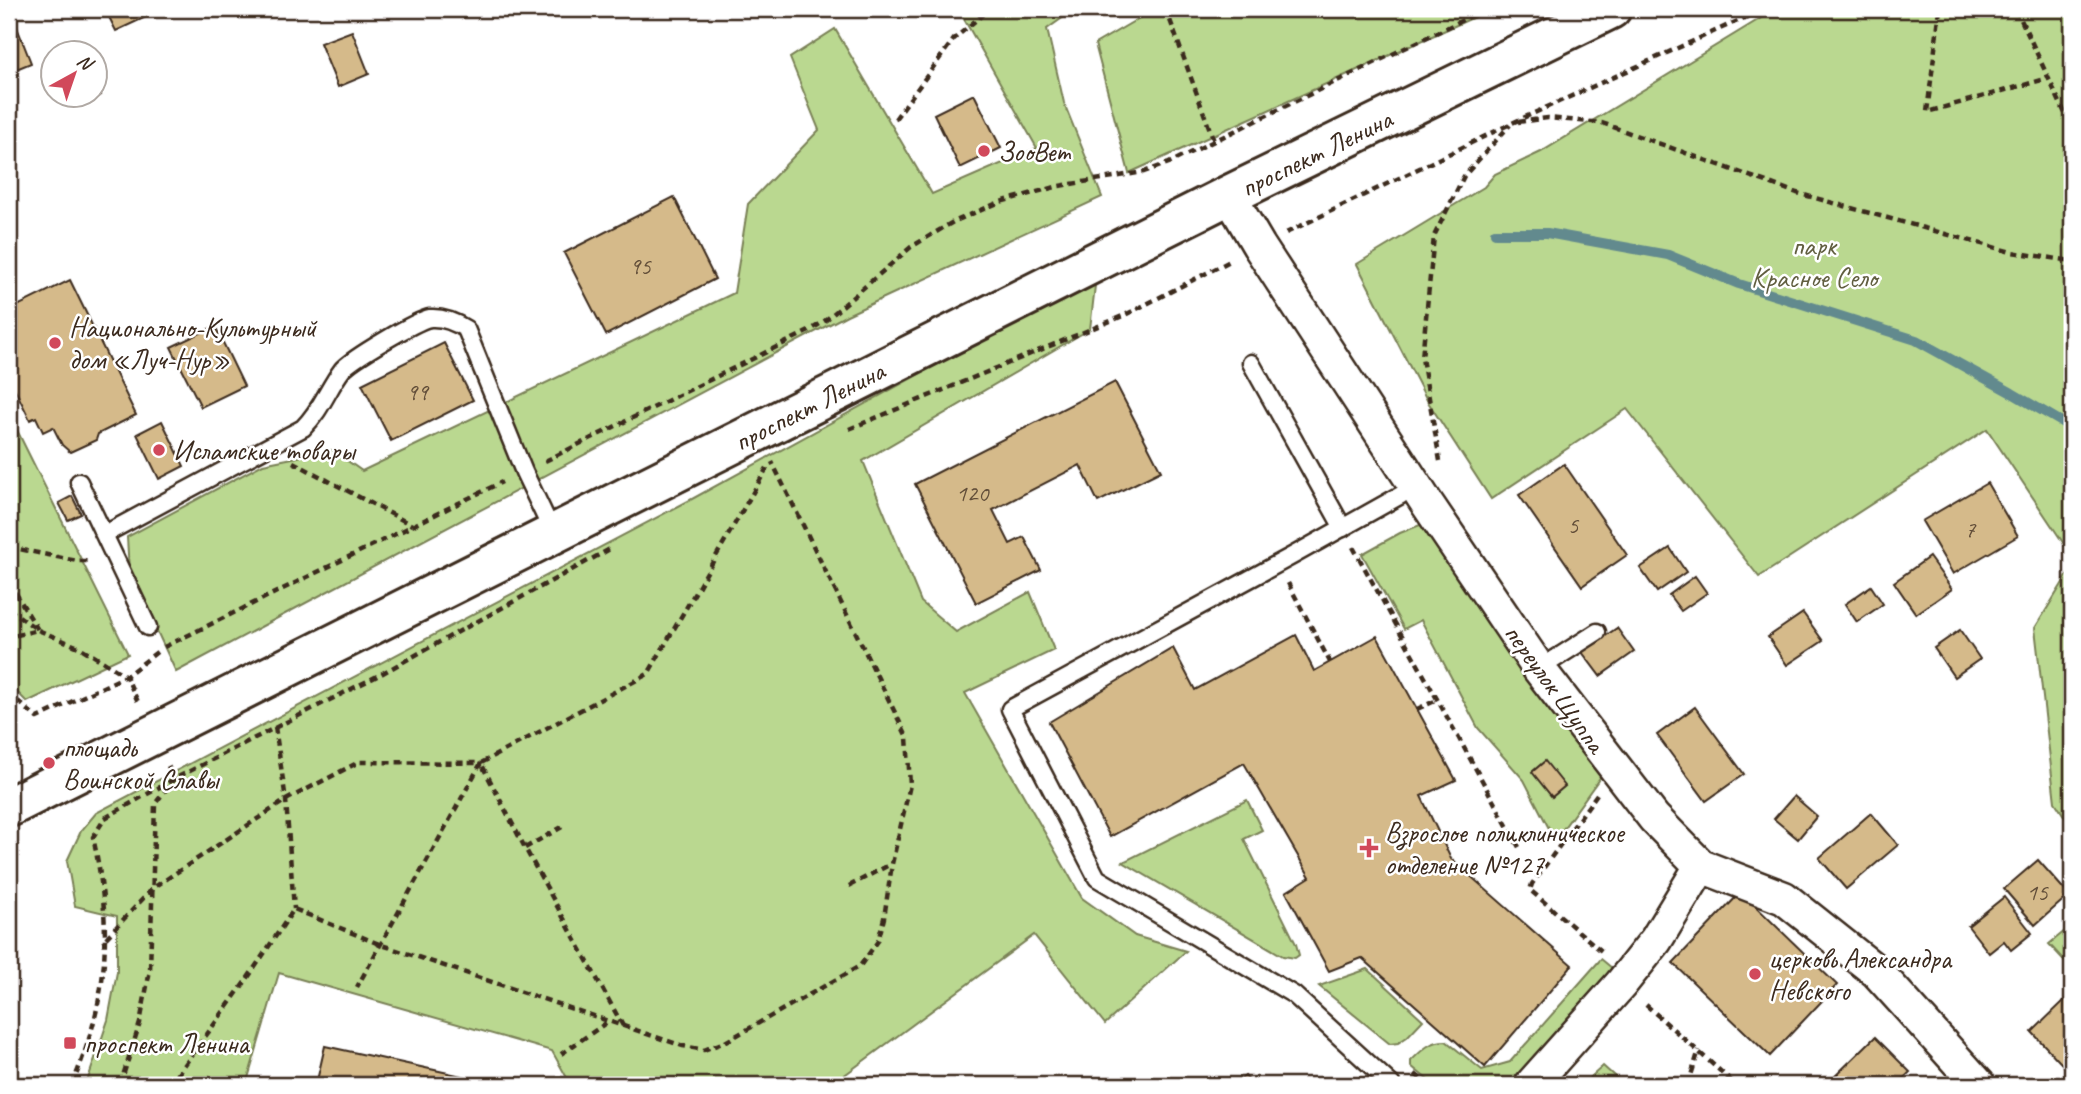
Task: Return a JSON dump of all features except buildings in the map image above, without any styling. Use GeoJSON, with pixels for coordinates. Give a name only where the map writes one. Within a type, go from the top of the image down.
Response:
{"type":"FeatureCollection","features":[{"type":"Feature","properties":{"kind":"main road","name":"проспект Ленина"},"geometry":{"type":"LineString","coordinates":[[9,807],[1229,195],[1611,9]]}},
{"type":"Feature","properties":{"kind":"street","name":"переулок Щуппа"},"geometry":{"type":"LineString","coordinates":[[1229,195],[1409,492],[1606,759],[1654,818],[1701,866],[1784,898],[1877,972],[1979,1085]]}},
{"type":"Feature","properties":{"kind":"street"},"geometry":{"type":"LineString","coordinates":[[1531,1085],[1615,972],[1656,940],[1701,866]]}},
{"type":"Feature","properties":{"kind":"lane"},"geometry":{"type":"LineString","coordinates":[[105,534],[303,428],[317,413],[344,368],[366,351],[429,318],[453,321],[466,329],[524,472],[554,535]]}},
{"type":"Feature","properties":{"kind":"lane"},"geometry":{"type":"LineString","coordinates":[[1251,363],[1343,528]]}},
{"type":"Feature","properties":{"kind":"lane"},"geometry":{"type":"LineString","coordinates":[[79,482],[148,627]]}},
{"type":"Feature","properties":{"kind":"lane"},"geometry":{"type":"LineString","coordinates":[[1392,1085],[1294,995],[1097,878],[1010,709],[1409,492]]}},
{"type":"Feature","properties":{"kind":"lane"},"geometry":{"type":"LineString","coordinates":[[1539,669],[1597,632]]}},
{"type":"Feature","properties":{"kind":"path"},"geometry":{"type":"LineString","coordinates":[[895,119],[954,39],[989,9]]}},
{"type":"Feature","properties":{"kind":"path"},"geometry":{"type":"LineString","coordinates":[[1166,9],[1214,141]]}},
{"type":"Feature","properties":{"kind":"path"},"geometry":{"type":"LineString","coordinates":[[9,693],[37,718],[126,676],[158,650],[809,331],[826,320],[911,247],[953,222],[1000,202],[1059,186],[1144,172],[1169,163],[1485,9]]}},
{"type":"Feature","properties":{"kind":"path"},"geometry":{"type":"LineString","coordinates":[[847,430],[1125,315],[1259,246],[1512,123],[1764,9]]}},
{"type":"Feature","properties":{"kind":"path"},"geometry":{"type":"LineString","coordinates":[[1940,9],[1927,112],[2049,78]]}},
{"type":"Feature","properties":{"kind":"path"},"geometry":{"type":"LineString","coordinates":[[2016,9],[2072,128]]}},
{"type":"Feature","properties":{"kind":"path"},"geometry":{"type":"LineString","coordinates":[[1409,492],[1440,461],[1422,358],[1434,236],[1464,176],[1512,123],[1548,118],[1602,124],[1797,193],[2011,252],[2072,261]]}},
{"type":"Feature","properties":{"kind":"path"},"geometry":{"type":"LineString","coordinates":[[266,448],[413,526]]}},
{"type":"Feature","properties":{"kind":"path"},"geometry":{"type":"LineString","coordinates":[[759,468],[784,456]]}},
{"type":"Feature","properties":{"kind":"path"},"geometry":{"type":"LineString","coordinates":[[106,939],[153,888],[286,800],[359,762],[481,763],[648,674],[771,462]]}},
{"type":"Feature","properties":{"kind":"path"},"geometry":{"type":"LineString","coordinates":[[294,909],[379,944],[607,1022],[704,1050],[725,1042],[860,966],[878,940],[884,918],[892,864],[910,785],[907,737],[771,462]]}},
{"type":"Feature","properties":{"kind":"path"},"geometry":{"type":"LineString","coordinates":[[1343,528],[1520,849]]}},
{"type":"Feature","properties":{"kind":"path"},"geometry":{"type":"LineString","coordinates":[[9,547],[77,561],[117,561]]}},
{"type":"Feature","properties":{"kind":"path"},"geometry":{"type":"LineString","coordinates":[[72,1085],[86,1051],[98,1009],[105,966],[102,879],[93,837],[105,818],[174,779],[381,674],[613,548]]}},
{"type":"Feature","properties":{"kind":"path"},"geometry":{"type":"LineString","coordinates":[[1284,575],[1330,662]]}},
{"type":"Feature","properties":{"kind":"path"},"geometry":{"type":"LineString","coordinates":[[9,582],[38,630]]}},
{"type":"Feature","properties":{"kind":"path"},"geometry":{"type":"LineString","coordinates":[[9,609],[38,630],[81,648],[126,676]]}},
{"type":"Feature","properties":{"kind":"path"},"geometry":{"type":"LineString","coordinates":[[9,637],[38,630]]}},
{"type":"Feature","properties":{"kind":"path"},"geometry":{"type":"LineString","coordinates":[[1417,709],[1437,700]]}},
{"type":"Feature","properties":{"kind":"path"},"geometry":{"type":"LineString","coordinates":[[170,1085],[246,982],[294,909],[286,800],[275,727]]}},
{"type":"Feature","properties":{"kind":"path"},"geometry":{"type":"LineString","coordinates":[[481,763],[623,1026]]}},
{"type":"Feature","properties":{"kind":"path"},"geometry":{"type":"LineString","coordinates":[[357,987],[481,763]]}},
{"type":"Feature","properties":{"kind":"path"},"geometry":{"type":"LineString","coordinates":[[120,1085],[140,1023],[150,970],[155,804],[174,779]]}},
{"type":"Feature","properties":{"kind":"path"},"geometry":{"type":"LineString","coordinates":[[1605,783],[1530,890],[1737,1085]]}},
{"type":"Feature","properties":{"kind":"path"},"geometry":{"type":"LineString","coordinates":[[525,848],[562,827]]}},
{"type":"Feature","properties":{"kind":"path"},"geometry":{"type":"LineString","coordinates":[[849,886],[892,864]]}},
{"type":"Feature","properties":{"kind":"path"},"geometry":{"type":"LineString","coordinates":[[561,1054],[607,1022]]}},
{"type":"Feature","properties":{"kind":"path"},"geometry":{"type":"LineString","coordinates":[[1688,1085],[1699,1050]]}},
{"type":"Feature","properties":{"kind":"path"},"geometry":{"type":"LineString","coordinates":[[1408,1068],[1428,1085]]}},
{"type":"Feature","properties":{"kind":"green space"},"geometry":{"type":"Polygon","coordinates":[[[962,9],[1075,9],[1047,29],[1064,103],[1102,197],[847,315],[176,672],[129,571],[127,537],[263,464],[332,450],[362,471],[734,293],[748,204],[819,130],[790,58],[835,29],[932,194],[1037,148],[960,12],[962,9]]]}},
{"type":"Feature","properties":{"kind":"green space"},"geometry":{"type":"Polygon","coordinates":[[[1155,9],[1492,9],[1129,173],[1095,44],[1155,9]]]}},
{"type":"Feature","properties":{"kind":"green space","name":"парк Красное Село"},"geometry":{"type":"Polygon","coordinates":[[[1776,9],[2072,9],[2072,556],[1987,429],[1759,577],[1627,409],[1491,499],[1428,402],[1357,264],[1484,187],[1495,174],[1541,152],[1776,9]]]}},
{"type":"Feature","properties":{"kind":"green space"},"geometry":{"type":"Polygon","coordinates":[[[1096,277],[1090,329],[863,461],[921,602],[956,632],[1030,592],[1054,650],[965,693],[1082,898],[1135,936],[1186,951],[1105,1024],[1034,935],[831,1085],[571,1085],[552,1051],[279,973],[246,1085],[86,1085],[108,1020],[117,972],[117,916],[75,906],[67,861],[81,831],[96,813],[692,499],[1096,277]]]}},
{"type":"Feature","properties":{"kind":"green space"},"geometry":{"type":"Polygon","coordinates":[[[9,414],[128,654],[27,702],[9,684],[9,414]]]}},
{"type":"Feature","properties":{"kind":"green space"},"geometry":{"type":"Polygon","coordinates":[[[1420,525],[1428,527],[1604,772],[1555,840],[1524,780],[1478,728],[1421,620],[1404,629],[1362,554],[1420,525]]]}},
{"type":"Feature","properties":{"kind":"green space"},"geometry":{"type":"Polygon","coordinates":[[[2072,568],[2072,828],[2055,802],[2035,628],[2072,568]]]}},
{"type":"Feature","properties":{"kind":"green space"},"geometry":{"type":"Polygon","coordinates":[[[1247,800],[1262,830],[1244,839],[1296,944],[1299,955],[1295,958],[1283,956],[1123,862],[1247,800]]]}},
{"type":"Feature","properties":{"kind":"green space"},"geometry":{"type":"Polygon","coordinates":[[[2072,925],[2072,969],[2049,944],[2072,925]]]}},
{"type":"Feature","properties":{"kind":"green space"},"geometry":{"type":"Polygon","coordinates":[[[1601,959],[1618,973],[1520,1085],[1434,1085],[1411,1066],[1411,1061],[1427,1047],[1446,1041],[1482,1070],[1510,1062],[1601,959]]]}},
{"type":"Feature","properties":{"kind":"green space"},"geometry":{"type":"Polygon","coordinates":[[[1368,969],[1423,1020],[1398,1043],[1390,1044],[1319,986],[1368,969]]]}},
{"type":"Feature","properties":{"kind":"green space"},"geometry":{"type":"Polygon","coordinates":[[[1603,1066],[1624,1085],[1582,1085],[1603,1066]]]}},
{"type":"Feature","properties":{"kind":"waterway"},"geometry":{"type":"LineString","coordinates":[[1495,233],[1547,233],[1668,255],[1739,284],[1916,340],[2065,424],[2072,432]]}},
{"type":"Feature","properties":{"kind":"place","name":"ЗооВет"},"geometry":{"type":"Point","coordinates":[984,151]}},
{"type":"Feature","properties":{"kind":"place","name":"Национально-Культурный дом «Луч-Нур»"},"geometry":{"type":"Point","coordinates":[55,343]}},
{"type":"Feature","properties":{"kind":"place","name":"Исламские товары"},"geometry":{"type":"Point","coordinates":[159,450]}},
{"type":"Feature","properties":{"kind":"place","name":"площадь Воинской Славы"},"geometry":{"type":"Point","coordinates":[49,763]}},
{"type":"Feature","properties":{"kind":"place","name":"Взрослое поликлиническое отделение №127"},"geometry":{"type":"Point","coordinates":[1369,848]}},
{"type":"Feature","properties":{"kind":"place","name":"церковь Александра Невского"},"geometry":{"type":"Point","coordinates":[1755,974]}},
{"type":"Feature","properties":{"kind":"place","name":"проспект Ленина"},"geometry":{"type":"Point","coordinates":[70,1043]}}]}
